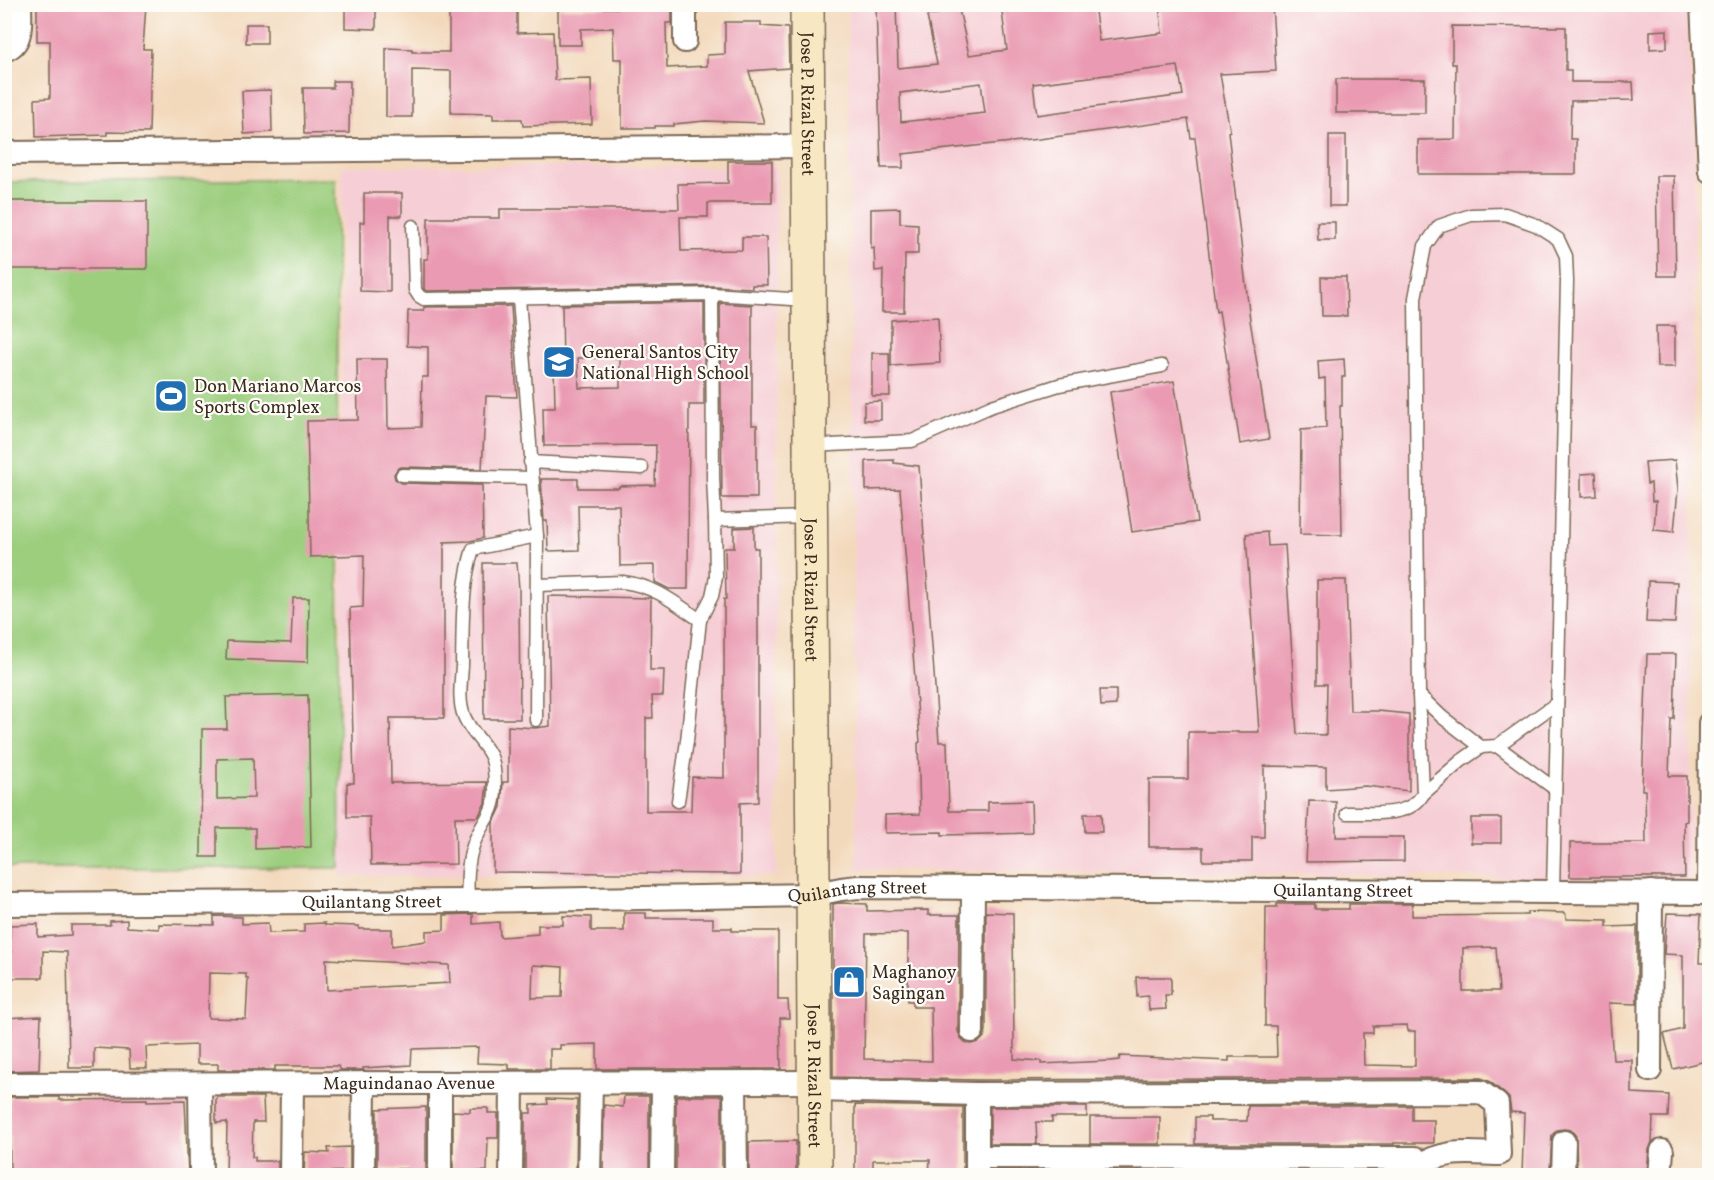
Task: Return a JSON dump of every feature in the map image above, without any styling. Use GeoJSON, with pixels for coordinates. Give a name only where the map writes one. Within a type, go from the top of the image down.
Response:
{"type":"FeatureCollection","features":[{"type":"Feature","properties":{"kind":"street"},"geometry":{"type":"LineString","coordinates":[[4,50],[15,43],[19,36],[20,4]]}},
{"type":"Feature","properties":{"kind":"street"},"geometry":{"type":"LineString","coordinates":[[685,4],[685,41]]}},
{"type":"Feature","properties":{"kind":"street","name":"Jose P. Rizal Street"},"geometry":{"type":"LineString","coordinates":[[807,4],[815,1176]]}},
{"type":"Feature","properties":{"kind":"street"},"geometry":{"type":"LineString","coordinates":[[1702,4],[1710,171]]}},
{"type":"Feature","properties":{"kind":"street"},"geometry":{"type":"LineString","coordinates":[[4,153],[807,146]]}},
{"type":"Feature","properties":{"kind":"street"},"geometry":{"type":"LineString","coordinates":[[1709,893],[1710,723]]}},
{"type":"Feature","properties":{"kind":"street","name":"Quilantang Street"},"geometry":{"type":"LineString","coordinates":[[4,904],[468,901],[812,895],[858,888],[1709,893]]}},
{"type":"Feature","properties":{"kind":"street"},"geometry":{"type":"LineString","coordinates":[[972,1031],[973,888]]}},
{"type":"Feature","properties":{"kind":"street"},"geometry":{"type":"LineString","coordinates":[[1650,1070],[1651,892]]}},
{"type":"Feature","properties":{"kind":"street"},"geometry":{"type":"LineString","coordinates":[[363,1083],[363,1176]]}},
{"type":"Feature","properties":{"kind":"street"},"geometry":{"type":"LineString","coordinates":[[440,1083],[440,1176]]}},
{"type":"Feature","properties":{"kind":"street"},"geometry":{"type":"LineString","coordinates":[[512,1083],[512,1176]]}},
{"type":"Feature","properties":{"kind":"street"},"geometry":{"type":"LineString","coordinates":[[589,1176],[591,1083]]}},
{"type":"Feature","properties":{"kind":"street"},"geometry":{"type":"LineString","coordinates":[[662,1176],[663,1083]]}},
{"type":"Feature","properties":{"kind":"street"},"geometry":{"type":"LineString","coordinates":[[735,1083],[736,1176]]}},
{"type":"Feature","properties":{"kind":"street","name":"Maguindanao Avenue"},"geometry":{"type":"LineString","coordinates":[[4,1084],[735,1083],[977,1094],[1481,1092],[1497,1104],[1499,1154],[1452,1153],[1434,1156],[1415,1171]]}},
{"type":"Feature","properties":{"kind":"street"},"geometry":{"type":"LineString","coordinates":[[200,1084],[201,1176]]}},
{"type":"Feature","properties":{"kind":"street"},"geometry":{"type":"LineString","coordinates":[[291,1176],[292,1084]]}},
{"type":"Feature","properties":{"kind":"street"},"geometry":{"type":"LineString","coordinates":[[977,1094],[977,1166],[1335,1167],[1415,1158],[1415,1171]]}},
{"type":"Feature","properties":{"kind":"street"},"geometry":{"type":"LineString","coordinates":[[1563,1176],[1564,1142]]}},
{"type":"Feature","properties":{"kind":"street"},"geometry":{"type":"LineString","coordinates":[[1660,1176],[1662,1151]]}},
{"type":"Feature","properties":{"kind":"lane"},"geometry":{"type":"LineString","coordinates":[[1423,794],[1419,695],[1415,298],[1425,246],[1439,226],[1471,215],[1505,214],[1536,225],[1557,239],[1566,256],[1553,892]]}},
{"type":"Feature","properties":{"kind":"lane"},"geometry":{"type":"LineString","coordinates":[[413,226],[415,290],[418,297],[424,299],[712,294],[808,300]]}},
{"type":"Feature","properties":{"kind":"lane"},"geometry":{"type":"LineString","coordinates":[[678,801],[700,620],[712,596],[716,577],[712,294]]}},
{"type":"Feature","properties":{"kind":"lane"},"geometry":{"type":"LineString","coordinates":[[519,298],[537,536],[536,720]]}},
{"type":"Feature","properties":{"kind":"lane"},"geometry":{"type":"LineString","coordinates":[[809,446],[912,441],[992,406],[1059,385],[1162,366]]}},
{"type":"Feature","properties":{"kind":"lane"},"geometry":{"type":"LineString","coordinates":[[531,462],[642,468]]}},
{"type":"Feature","properties":{"kind":"lane"},"geometry":{"type":"LineString","coordinates":[[402,475],[531,478]]}},
{"type":"Feature","properties":{"kind":"lane"},"geometry":{"type":"LineString","coordinates":[[715,520],[809,518]]}},
{"type":"Feature","properties":{"kind":"lane"},"geometry":{"type":"LineString","coordinates":[[468,901],[467,871],[474,844],[493,810],[495,790],[491,757],[472,733],[463,714],[461,696],[464,594],[467,569],[473,549],[537,536]]}},
{"type":"Feature","properties":{"kind":"lane"},"geometry":{"type":"LineString","coordinates":[[538,585],[622,582],[635,584],[660,592],[700,620]]}},
{"type":"Feature","properties":{"kind":"lane"},"geometry":{"type":"LineString","coordinates":[[1419,695],[1442,717],[1481,747]]}},
{"type":"Feature","properties":{"kind":"lane"},"geometry":{"type":"LineString","coordinates":[[1347,813],[1401,811],[1412,807],[1419,802],[1423,794],[1461,761],[1481,747],[1497,746],[1557,703]]}},
{"type":"Feature","properties":{"kind":"lane"},"geometry":{"type":"LineString","coordinates":[[1497,746],[1555,789]]}},
{"type":"Feature","properties":{"kind":"shaded area"},"geometry":{"type":"Polygon","coordinates":[[[848,5],[1686,5],[1695,127],[1690,881],[857,869],[848,5]]]}},
{"type":"Feature","properties":{"kind":"shaded area","name":"General Santos City National High School"},"geometry":{"type":"Polygon","coordinates":[[[342,166],[777,167],[777,876],[341,876],[342,166]]]}},
{"type":"Feature","properties":{"kind":"green space","name":"Don Mariano Marcos Sports Complex"},"geometry":{"type":"Polygon","coordinates":[[[336,179],[340,868],[5,868],[5,182],[336,179]]]}},
{"type":"Feature","properties":{"kind":"building"},"geometry":{"type":"Polygon","coordinates":[[[37,4],[146,4],[143,49],[151,49],[149,133],[107,132],[107,135],[36,137],[35,99],[50,98],[50,41],[37,41],[37,4]]]}},
{"type":"Feature","properties":{"kind":"building"},"geometry":{"type":"Polygon","coordinates":[[[345,4],[376,4],[376,29],[345,28],[345,4]]]}},
{"type":"Feature","properties":{"kind":"building"},"geometry":{"type":"Polygon","coordinates":[[[449,4],[517,4],[517,33],[553,32],[555,80],[591,79],[592,124],[523,126],[522,119],[493,119],[493,114],[451,113],[451,71],[412,70],[412,117],[386,117],[386,48],[412,49],[412,52],[449,52],[449,4]]]}},
{"type":"Feature","properties":{"kind":"building"},"geometry":{"type":"Polygon","coordinates":[[[625,4],[672,4],[672,23],[666,23],[667,68],[707,66],[707,55],[725,54],[725,22],[761,22],[761,26],[788,28],[789,68],[749,71],[764,123],[705,121],[674,124],[674,126],[655,126],[655,128],[622,128],[622,59],[614,59],[613,28],[581,29],[581,45],[558,45],[558,8],[625,8],[625,4]]]}},
{"type":"Feature","properties":{"kind":"building"},"geometry":{"type":"Polygon","coordinates":[[[876,4],[896,4],[898,68],[937,64],[927,16],[959,9],[969,55],[1007,50],[1001,4],[1094,4],[1099,41],[1162,33],[1159,4],[1272,4],[1276,71],[1220,74],[1230,131],[1228,132],[1250,320],[1269,439],[1240,444],[1219,311],[1216,312],[1195,138],[1191,138],[1188,119],[903,154],[903,168],[881,168],[876,4]],[[1178,66],[1033,84],[1037,115],[1183,95],[1178,66]],[[981,83],[900,93],[901,122],[985,113],[981,83]]]}},
{"type":"Feature","properties":{"kind":"building"},"geometry":{"type":"Polygon","coordinates":[[[246,24],[267,24],[267,43],[246,43],[246,24]]]}},
{"type":"Feature","properties":{"kind":"building"},"geometry":{"type":"Polygon","coordinates":[[[1452,26],[1566,27],[1566,70],[1571,70],[1571,82],[1633,82],[1634,100],[1571,101],[1570,139],[1576,139],[1576,174],[1418,174],[1418,140],[1455,139],[1456,64],[1452,64],[1452,26]]]}},
{"type":"Feature","properties":{"kind":"building"},"geometry":{"type":"Polygon","coordinates":[[[1667,30],[1667,48],[1650,49],[1650,31],[1667,30]]]}},
{"type":"Feature","properties":{"kind":"building"},"geometry":{"type":"Polygon","coordinates":[[[1336,79],[1425,79],[1425,113],[1336,113],[1336,79]]]}},
{"type":"Feature","properties":{"kind":"building"},"geometry":{"type":"Polygon","coordinates":[[[333,81],[350,81],[349,133],[304,134],[303,88],[333,88],[333,81]]]}},
{"type":"Feature","properties":{"kind":"building"},"geometry":{"type":"Polygon","coordinates":[[[271,90],[272,132],[244,134],[242,91],[271,90]]]}},
{"type":"Feature","properties":{"kind":"building"},"geometry":{"type":"Polygon","coordinates":[[[1329,135],[1346,135],[1346,206],[1329,206],[1329,135]]]}},
{"type":"Feature","properties":{"kind":"building"},"geometry":{"type":"Polygon","coordinates":[[[728,161],[772,161],[772,203],[708,203],[708,217],[680,217],[681,251],[742,250],[742,237],[766,237],[767,285],[752,285],[752,288],[712,286],[426,291],[424,289],[424,259],[428,259],[428,218],[500,218],[500,209],[679,209],[678,184],[728,183],[728,161]]]}},
{"type":"Feature","properties":{"kind":"building"},"geometry":{"type":"Polygon","coordinates":[[[1656,176],[1674,176],[1676,276],[1658,276],[1656,176]]]}},
{"type":"Feature","properties":{"kind":"building"},"geometry":{"type":"Polygon","coordinates":[[[364,193],[402,193],[402,216],[390,216],[390,292],[360,291],[360,222],[364,222],[364,193]]]}},
{"type":"Feature","properties":{"kind":"building"},"geometry":{"type":"Polygon","coordinates":[[[4,201],[147,201],[147,269],[4,269],[4,201]]]}},
{"type":"Feature","properties":{"kind":"building"},"geometry":{"type":"Polygon","coordinates":[[[900,208],[900,223],[918,224],[918,254],[905,254],[904,312],[882,312],[883,270],[875,271],[874,248],[871,249],[871,209],[900,208]]]}},
{"type":"Feature","properties":{"kind":"building"},"geometry":{"type":"Polygon","coordinates":[[[1317,222],[1335,222],[1335,240],[1318,240],[1317,222]]]}},
{"type":"Feature","properties":{"kind":"building"},"geometry":{"type":"Polygon","coordinates":[[[1321,277],[1346,277],[1347,316],[1322,316],[1321,277]]]}},
{"type":"Feature","properties":{"kind":"building"},"geometry":{"type":"Polygon","coordinates":[[[704,302],[704,405],[689,405],[688,589],[669,589],[655,582],[655,565],[620,566],[619,505],[578,505],[579,550],[548,551],[547,521],[544,521],[541,479],[578,479],[578,488],[655,485],[656,445],[544,446],[543,408],[555,408],[554,366],[563,365],[562,305],[704,302]],[[578,358],[579,388],[620,387],[620,358],[578,358]]]}},
{"type":"Feature","properties":{"kind":"building"},"geometry":{"type":"Polygon","coordinates":[[[720,303],[752,305],[752,425],[757,425],[757,498],[722,498],[720,303]]]}},
{"type":"Feature","properties":{"kind":"building"},"geometry":{"type":"Polygon","coordinates":[[[511,306],[517,397],[486,396],[482,469],[402,467],[398,468],[394,474],[395,479],[402,483],[482,485],[483,538],[444,542],[444,718],[390,718],[391,783],[487,782],[485,803],[478,817],[455,817],[456,864],[371,865],[370,817],[347,817],[347,783],[354,783],[350,608],[363,607],[364,555],[310,557],[307,421],[358,420],[357,359],[387,359],[388,428],[421,427],[422,377],[428,377],[428,347],[407,346],[408,311],[424,311],[424,307],[511,306]]]}},
{"type":"Feature","properties":{"kind":"building"},"geometry":{"type":"Polygon","coordinates":[[[938,317],[940,363],[891,366],[891,320],[938,317]]]}},
{"type":"Feature","properties":{"kind":"building"},"geometry":{"type":"Polygon","coordinates":[[[1656,326],[1675,326],[1675,367],[1657,367],[1656,326]]]}},
{"type":"Feature","properties":{"kind":"building"},"geometry":{"type":"Polygon","coordinates":[[[872,353],[889,353],[890,396],[872,396],[872,353]]]}},
{"type":"Feature","properties":{"kind":"building"},"geometry":{"type":"Polygon","coordinates":[[[1344,359],[1345,377],[1342,377],[1342,406],[1340,406],[1342,535],[1300,534],[1301,430],[1326,428],[1325,378],[1319,379],[1318,361],[1344,359]]]}},
{"type":"Feature","properties":{"kind":"building"},"geometry":{"type":"Polygon","coordinates":[[[1174,381],[1197,522],[1132,532],[1110,392],[1174,381]]]}},
{"type":"Feature","properties":{"kind":"building"},"geometry":{"type":"Polygon","coordinates":[[[881,401],[881,420],[864,420],[864,402],[881,401]]]}},
{"type":"Feature","properties":{"kind":"building"},"geometry":{"type":"Polygon","coordinates":[[[894,460],[894,463],[919,466],[939,742],[947,742],[949,811],[988,811],[988,802],[1031,801],[1032,833],[942,835],[942,832],[885,833],[885,815],[920,814],[918,743],[920,742],[900,489],[866,490],[866,461],[894,460]]]}},
{"type":"Feature","properties":{"kind":"building"},"geometry":{"type":"Polygon","coordinates":[[[1675,460],[1678,489],[1674,532],[1654,530],[1656,501],[1652,501],[1651,483],[1647,484],[1645,462],[1675,460]]]}},
{"type":"Feature","properties":{"kind":"building"},"geometry":{"type":"Polygon","coordinates":[[[1596,473],[1597,496],[1581,497],[1581,474],[1596,473]]]}},
{"type":"Feature","properties":{"kind":"building"},"geometry":{"type":"Polygon","coordinates":[[[754,527],[754,548],[758,548],[758,802],[740,803],[740,874],[493,872],[493,824],[501,807],[503,782],[508,782],[508,726],[535,728],[550,726],[548,596],[651,598],[650,670],[664,670],[663,696],[652,696],[653,718],[646,718],[646,811],[691,811],[692,777],[724,778],[725,548],[734,548],[734,528],[754,527]]]}},
{"type":"Feature","properties":{"kind":"building"},"geometry":{"type":"Polygon","coordinates":[[[1267,532],[1268,546],[1285,545],[1297,734],[1326,735],[1327,684],[1317,684],[1317,580],[1346,580],[1350,711],[1409,714],[1409,791],[1365,786],[1326,789],[1326,767],[1264,766],[1264,837],[1252,837],[1252,861],[1203,861],[1203,847],[1149,847],[1149,779],[1188,779],[1188,732],[1259,732],[1246,534],[1267,532]]]}},
{"type":"Feature","properties":{"kind":"building"},"geometry":{"type":"Polygon","coordinates":[[[483,563],[517,563],[520,719],[484,719],[483,563]]]}},
{"type":"Feature","properties":{"kind":"building"},"geometry":{"type":"Polygon","coordinates":[[[1648,581],[1677,582],[1675,623],[1646,622],[1648,581]]]}},
{"type":"Feature","properties":{"kind":"building"},"geometry":{"type":"Polygon","coordinates":[[[293,598],[309,598],[308,662],[226,659],[227,641],[291,643],[293,598]]]}},
{"type":"Feature","properties":{"kind":"building"},"geometry":{"type":"Polygon","coordinates":[[[1647,654],[1676,654],[1669,776],[1687,776],[1687,821],[1684,822],[1685,877],[1570,877],[1570,843],[1646,843],[1645,790],[1642,790],[1647,654]]]}},
{"type":"Feature","properties":{"kind":"building"},"geometry":{"type":"Polygon","coordinates":[[[1100,690],[1116,690],[1116,705],[1101,706],[1100,690]]]}},
{"type":"Feature","properties":{"kind":"building"},"geometry":{"type":"Polygon","coordinates":[[[308,695],[311,847],[255,849],[255,828],[217,828],[217,857],[201,857],[202,729],[227,729],[226,697],[308,695]],[[253,758],[217,759],[217,799],[254,798],[253,758]]]}},
{"type":"Feature","properties":{"kind":"building"},"geometry":{"type":"Polygon","coordinates":[[[1309,801],[1336,802],[1336,837],[1404,837],[1404,861],[1306,862],[1309,801]]]}},
{"type":"Feature","properties":{"kind":"building"},"geometry":{"type":"Polygon","coordinates":[[[1084,814],[1101,814],[1102,832],[1085,832],[1084,814]]]}},
{"type":"Feature","properties":{"kind":"building"},"geometry":{"type":"Polygon","coordinates":[[[1471,818],[1501,818],[1501,843],[1471,843],[1471,818]]]}},
{"type":"Feature","properties":{"kind":"building"},"geometry":{"type":"Polygon","coordinates":[[[833,904],[867,904],[867,911],[928,910],[928,915],[959,915],[958,1031],[965,1042],[971,1044],[979,1042],[986,1031],[986,912],[1013,913],[1014,1059],[1041,1061],[1041,1064],[1110,1061],[1119,1060],[1120,1056],[1229,1061],[1229,1057],[1277,1057],[1276,1026],[1265,1026],[1265,1008],[1266,907],[1277,907],[1277,904],[1315,904],[1315,909],[1349,909],[1349,904],[1412,904],[1412,916],[1565,913],[1566,919],[1607,920],[1607,927],[1637,926],[1637,1004],[1609,1003],[1613,1060],[1632,1060],[1632,1093],[1669,1095],[1668,1117],[1653,1117],[1647,1172],[1613,1171],[1613,1176],[1577,1176],[1576,1136],[1571,1130],[1564,1129],[1557,1130],[1552,1135],[1550,1170],[1544,1169],[1544,1176],[1522,1176],[1524,1113],[1511,1112],[1509,1098],[1489,1081],[1481,1078],[977,1080],[833,1077],[833,904]],[[908,933],[866,934],[864,1059],[932,1061],[931,1007],[913,1007],[913,1001],[908,1001],[908,933]],[[1496,947],[1463,948],[1463,991],[1499,991],[1496,947]],[[1407,1025],[1373,1026],[1373,1033],[1363,1033],[1364,1065],[1415,1066],[1415,1031],[1408,1031],[1407,1025]]]}},
{"type":"Feature","properties":{"kind":"building"},"geometry":{"type":"Polygon","coordinates":[[[624,913],[646,913],[646,918],[713,918],[713,928],[732,928],[732,931],[778,931],[778,1000],[788,1000],[789,1018],[780,1018],[781,1069],[597,1069],[597,1044],[560,1045],[560,1049],[550,1049],[550,1069],[509,1069],[509,1064],[477,1063],[478,1047],[412,1049],[411,1065],[363,1068],[363,1070],[341,1070],[338,1066],[275,1066],[275,1070],[218,1070],[218,1064],[197,1064],[197,1045],[146,1047],[147,1068],[130,1068],[129,1050],[94,1048],[94,1068],[69,1068],[67,952],[43,951],[43,978],[11,978],[11,951],[4,951],[4,939],[10,938],[10,925],[38,924],[38,937],[71,935],[71,925],[110,925],[110,921],[127,920],[127,927],[159,929],[159,924],[214,925],[214,916],[242,917],[242,924],[268,923],[269,933],[304,932],[304,924],[325,923],[325,925],[359,926],[359,929],[392,929],[392,946],[426,941],[426,931],[444,930],[444,915],[473,914],[473,924],[499,922],[500,937],[538,934],[538,925],[563,925],[563,916],[591,917],[591,931],[624,931],[624,913]],[[326,959],[327,990],[450,983],[449,965],[326,959]],[[533,965],[532,998],[562,997],[563,967],[533,965]],[[209,973],[208,1018],[246,1019],[248,978],[246,974],[209,973]]]}},
{"type":"Feature","properties":{"kind":"building"},"geometry":{"type":"Polygon","coordinates":[[[1667,913],[1701,914],[1699,963],[1708,963],[1710,1060],[1673,1069],[1664,1034],[1683,1029],[1683,955],[1664,954],[1667,913]]]}},
{"type":"Feature","properties":{"kind":"building"},"geometry":{"type":"Polygon","coordinates":[[[1136,977],[1171,977],[1171,995],[1165,995],[1166,1009],[1149,1010],[1148,996],[1137,997],[1136,977]]]}},
{"type":"Feature","properties":{"kind":"building"},"geometry":{"type":"Polygon","coordinates":[[[41,1016],[39,1070],[4,1071],[4,1018],[41,1016]]]}},
{"type":"Feature","properties":{"kind":"building"},"geometry":{"type":"Polygon","coordinates":[[[624,1096],[649,1096],[649,1176],[603,1176],[604,1105],[623,1107],[624,1096]]]}},
{"type":"Feature","properties":{"kind":"building"},"geometry":{"type":"Polygon","coordinates":[[[676,1096],[722,1096],[722,1176],[676,1176],[676,1096]]]}},
{"type":"Feature","properties":{"kind":"building"},"geometry":{"type":"Polygon","coordinates":[[[9,1097],[59,1097],[59,1100],[185,1100],[188,1176],[155,1176],[155,1173],[65,1176],[65,1173],[10,1176],[9,1097]]]}},
{"type":"Feature","properties":{"kind":"building"},"geometry":{"type":"Polygon","coordinates":[[[218,1097],[263,1097],[264,1122],[253,1122],[252,1157],[255,1157],[255,1161],[278,1161],[278,1176],[226,1176],[227,1122],[216,1123],[216,1099],[218,1097]]]}},
{"type":"Feature","properties":{"kind":"building"},"geometry":{"type":"Polygon","coordinates":[[[547,1099],[577,1100],[576,1176],[525,1176],[525,1113],[531,1113],[531,1105],[548,1104],[547,1099]]]}},
{"type":"Feature","properties":{"kind":"building"},"geometry":{"type":"Polygon","coordinates":[[[855,1105],[963,1107],[963,1176],[929,1176],[930,1160],[873,1160],[873,1176],[855,1176],[855,1105]]]}},
{"type":"Feature","properties":{"kind":"building"},"geometry":{"type":"Polygon","coordinates":[[[1248,1106],[1412,1106],[1412,1120],[1434,1120],[1434,1143],[1195,1144],[1195,1117],[1210,1117],[1210,1121],[1247,1121],[1248,1106]]]}},
{"type":"Feature","properties":{"kind":"building"},"geometry":{"type":"Polygon","coordinates":[[[426,1107],[426,1176],[408,1176],[408,1169],[377,1169],[377,1109],[426,1107]]]}},
{"type":"Feature","properties":{"kind":"building"},"geometry":{"type":"Polygon","coordinates":[[[990,1107],[1087,1107],[1087,1117],[1052,1117],[1052,1122],[1036,1122],[1037,1144],[990,1144],[990,1107]]]}},
{"type":"Feature","properties":{"kind":"building"},"geometry":{"type":"Polygon","coordinates":[[[470,1108],[488,1108],[488,1113],[498,1113],[498,1138],[488,1138],[487,1171],[453,1172],[453,1111],[470,1112],[470,1108]]]}},
{"type":"Feature","properties":{"kind":"building"},"geometry":{"type":"Polygon","coordinates":[[[1090,1117],[1160,1117],[1160,1144],[1090,1144],[1090,1117]]]}},
{"type":"Feature","properties":{"kind":"building"},"geometry":{"type":"Polygon","coordinates":[[[796,1141],[796,1176],[749,1176],[749,1142],[796,1141]]]}},
{"type":"Feature","properties":{"kind":"building"},"geometry":{"type":"Polygon","coordinates":[[[350,1147],[350,1171],[325,1172],[325,1176],[304,1176],[305,1152],[329,1153],[328,1148],[350,1147]]]}},
{"type":"Feature","properties":{"kind":"building"},"geometry":{"type":"Polygon","coordinates":[[[990,1171],[1038,1171],[1038,1176],[990,1176],[990,1171]]]}},
{"type":"Feature","properties":{"kind":"building"},"geometry":{"type":"Polygon","coordinates":[[[1090,1171],[1149,1171],[1149,1176],[1090,1176],[1090,1171]]]}},
{"type":"Feature","properties":{"kind":"building"},"geometry":{"type":"Polygon","coordinates":[[[1349,1171],[1394,1171],[1394,1176],[1349,1176],[1349,1171]]]}},
{"type":"Feature","properties":{"kind":"place","name":"General Santos City National High School"},"geometry":{"type":"Point","coordinates":[559,362]}},
{"type":"Feature","properties":{"kind":"place","name":"Don Mariano Marcos Sports Complex"},"geometry":{"type":"Point","coordinates":[171,396]}},
{"type":"Feature","properties":{"kind":"place","name":"Maghanoy Sagingan"},"geometry":{"type":"Point","coordinates":[849,982]}}]}
